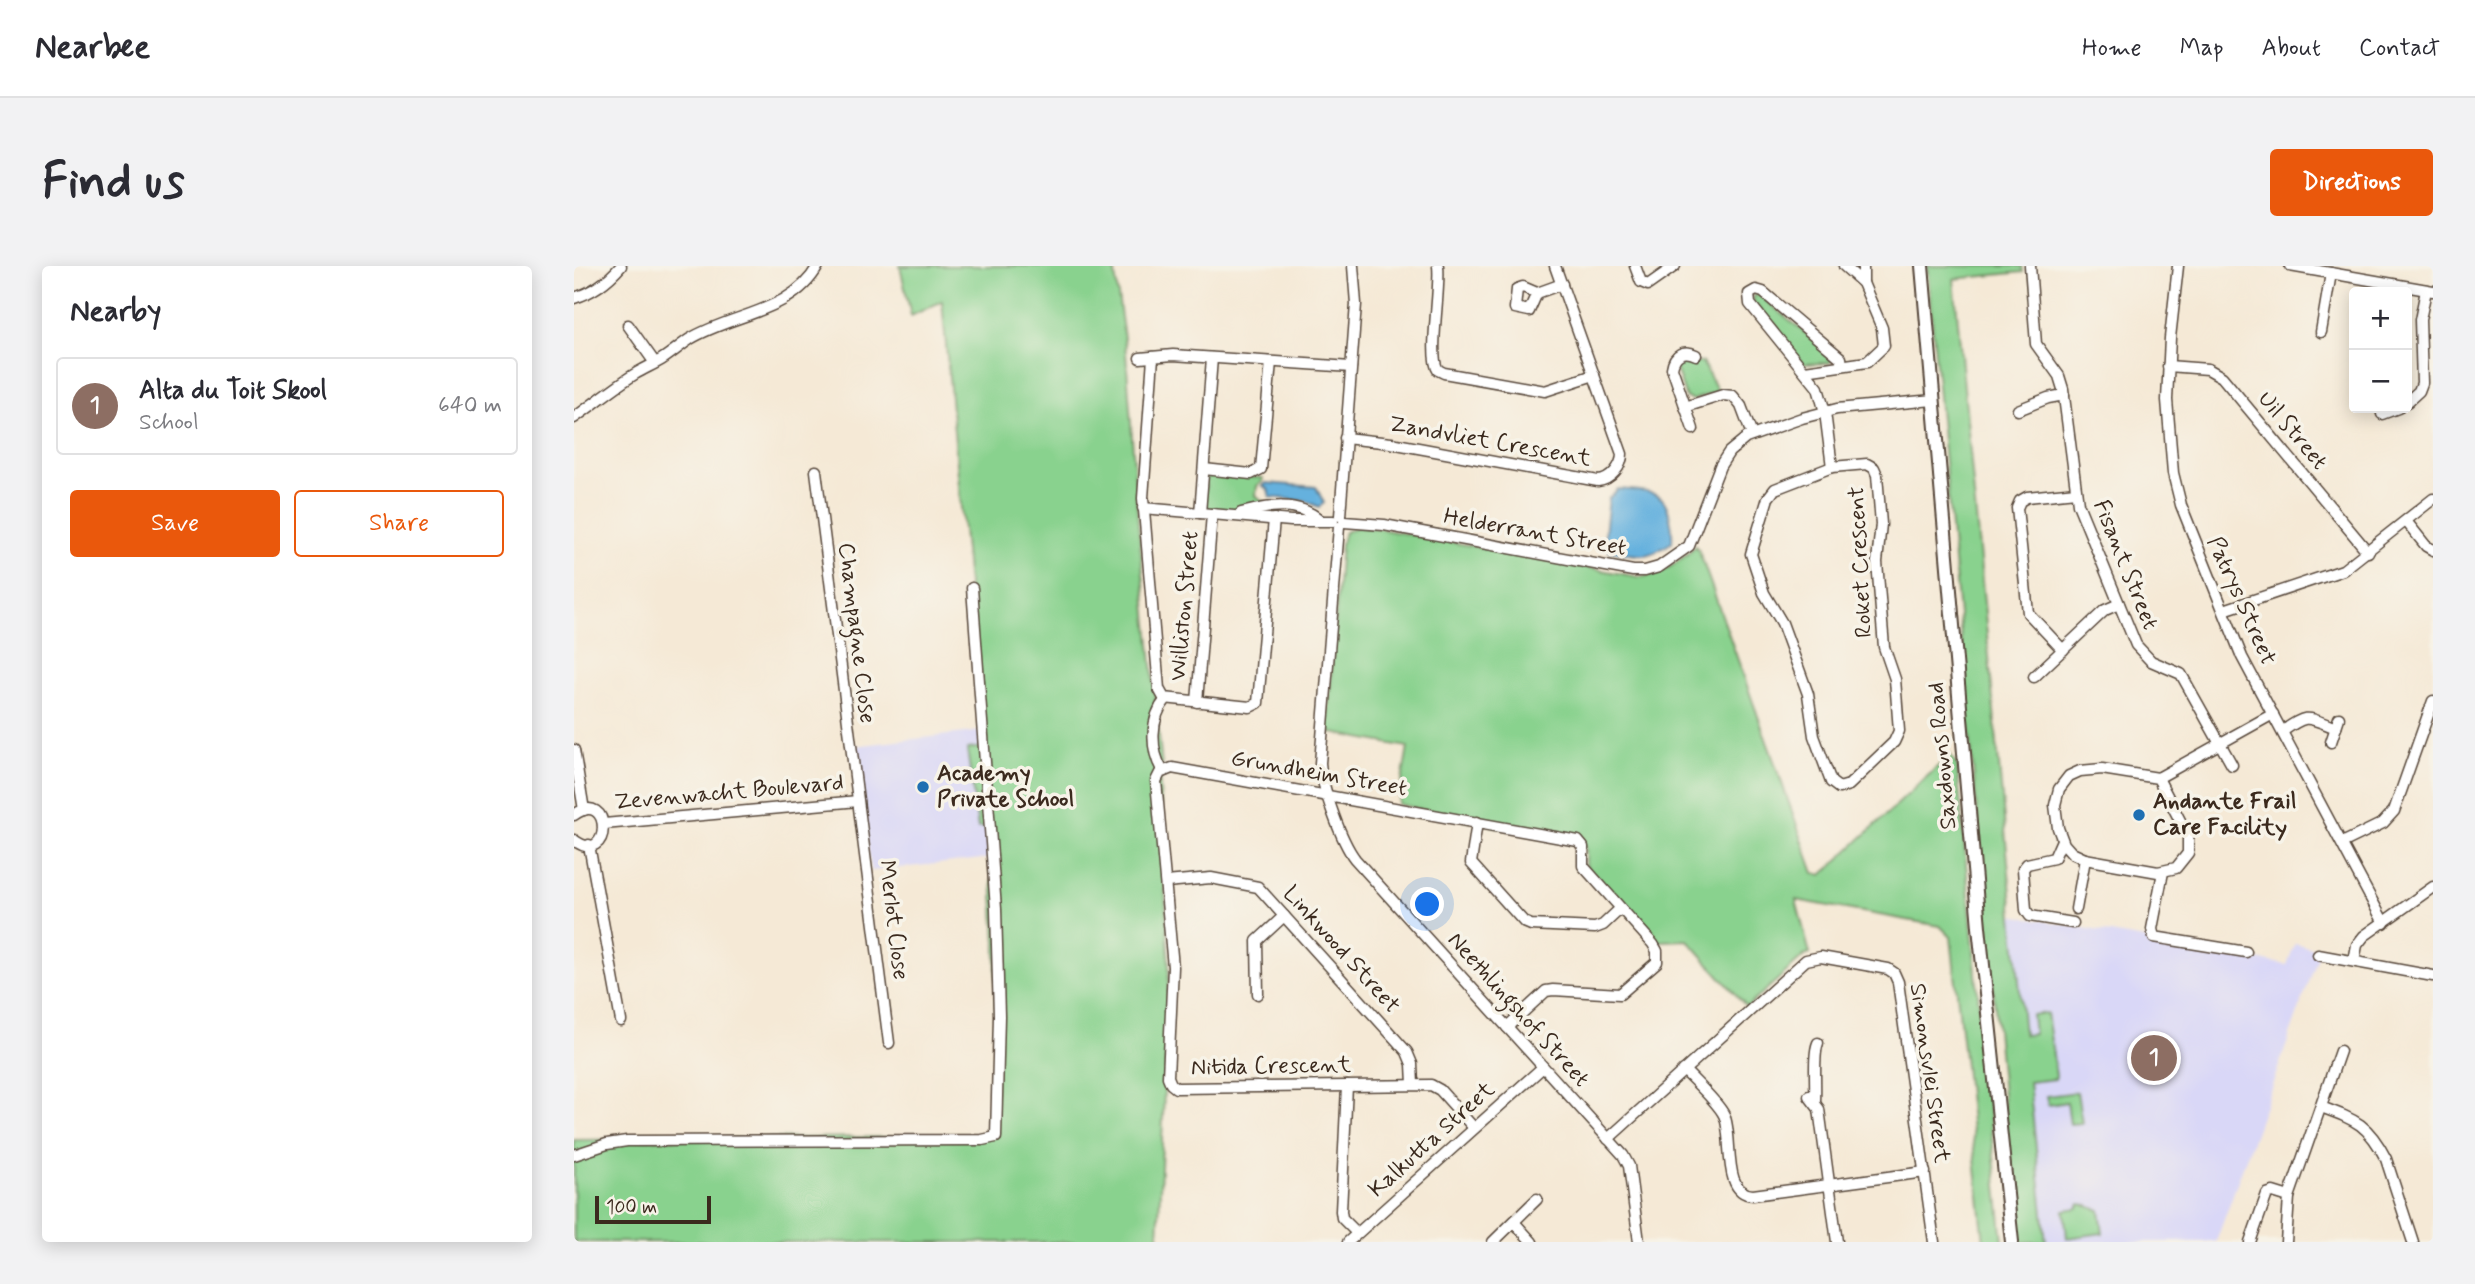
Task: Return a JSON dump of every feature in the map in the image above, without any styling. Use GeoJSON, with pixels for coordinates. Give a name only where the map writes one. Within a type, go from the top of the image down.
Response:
{"type":"FeatureCollection","features":[{"type":"Feature","properties":{"kind":"street"},"geometry":{"type":"LineString","coordinates":[[574,298],[589,294],[621,266]]}},
{"type":"Feature","properties":{"kind":"street"},"geometry":{"type":"LineString","coordinates":[[574,418],[635,374],[712,327],[790,298],[814,274],[818,266]]}},
{"type":"Feature","properties":{"kind":"street","name":"Neethlingshof Street"},"geometry":{"type":"LineString","coordinates":[[1353,266],[1356,304],[1320,763],[1323,782],[1349,851],[1623,1155],[1629,1166],[1639,1242]]}},
{"type":"Feature","properties":{"kind":"street"},"geometry":{"type":"LineString","coordinates":[[1438,266],[1440,281],[1434,358],[1438,370],[1545,391],[1594,375]]}},
{"type":"Feature","properties":{"kind":"street","name":"Zandvliet Crescent"},"geometry":{"type":"LineString","coordinates":[[1345,438],[1391,443],[1604,481],[1620,465],[1623,456],[1555,266]]}},
{"type":"Feature","properties":{"kind":"street"},"geometry":{"type":"LineString","coordinates":[[1635,266],[1641,282],[1648,285],[1675,266]]}},
{"type":"Feature","properties":{"kind":"street"},"geometry":{"type":"LineString","coordinates":[[1844,266],[1863,283]]}},
{"type":"Feature","properties":{"kind":"street"},"geometry":{"type":"LineString","coordinates":[[1805,371],[1867,362],[1883,348],[1882,328],[1863,283],[1863,266]]}},
{"type":"Feature","properties":{"kind":"street","name":"Saxdowns Road"},"geometry":{"type":"LineString","coordinates":[[1922,266],[1988,1022],[2012,1242]]}},
{"type":"Feature","properties":{"kind":"street","name":"Fisant Street"},"geometry":{"type":"LineString","coordinates":[[2030,266],[2036,344],[2059,376],[2064,395],[2076,492],[2085,524],[2140,650],[2151,661],[2181,674],[2232,765]]}},
{"type":"Feature","properties":{"kind":"street","name":"Patrys Street"},"geometry":{"type":"LineString","coordinates":[[2178,266],[2168,366],[2168,432],[2173,473],[2192,536],[2242,657],[2384,923]]}},
{"type":"Feature","properties":{"kind":"street"},"geometry":{"type":"LineString","coordinates":[[2290,266],[2430,291],[2420,320],[2422,383],[2412,397]]}},
{"type":"Feature","properties":{"kind":"street"},"geometry":{"type":"LineString","coordinates":[[2321,332],[2331,273]]}},
{"type":"Feature","properties":{"kind":"street"},"geometry":{"type":"LineString","coordinates":[[1537,293],[1562,284]]}},
{"type":"Feature","properties":{"kind":"street","name":"Roket Crescent"},"geometry":{"type":"LineString","coordinates":[[1832,467],[1825,412],[1818,388],[1750,304],[1748,296],[1753,290],[1763,292],[1841,358],[1842,365]]}},
{"type":"Feature","properties":{"kind":"street"},"geometry":{"type":"LineString","coordinates":[[628,325],[655,363]]}},
{"type":"Feature","properties":{"kind":"street"},"geometry":{"type":"LineString","coordinates":[[1693,429],[1672,371],[1672,364],[1681,353],[1696,355]]}},
{"type":"Feature","properties":{"kind":"street"},"geometry":{"type":"LineString","coordinates":[[1140,358],[1173,355],[1351,367]]}},
{"type":"Feature","properties":{"kind":"street"},"geometry":{"type":"LineString","coordinates":[[1153,357],[1143,508],[1159,689],[1166,699],[1250,707],[1260,701],[1274,519]]}},
{"type":"Feature","properties":{"kind":"street"},"geometry":{"type":"LineString","coordinates":[[1200,513],[1212,358]]}},
{"type":"Feature","properties":{"kind":"street"},"geometry":{"type":"LineString","coordinates":[[1203,470],[1251,474],[1261,469],[1271,362]]}},
{"type":"Feature","properties":{"kind":"street","name":"Uil Street"},"geometry":{"type":"LineString","coordinates":[[2168,366],[2208,369],[2221,377],[2368,552]]}},
{"type":"Feature","properties":{"kind":"street"},"geometry":{"type":"LineString","coordinates":[[1685,407],[1723,395],[1733,396],[1741,406],[1752,435]]}},
{"type":"Feature","properties":{"kind":"street"},"geometry":{"type":"LineString","coordinates":[[2018,410],[2064,395]]}},
{"type":"Feature","properties":{"kind":"street","name":"Helderrant Street"},"geometry":{"type":"LineString","coordinates":[[1305,515],[1320,520],[1384,525],[1633,571],[1652,570],[1666,564],[1689,546],[1724,459],[1734,446],[1752,435],[1845,408],[1933,400]]}},
{"type":"Feature","properties":{"kind":"street","name":"Roket Crescent"},"geometry":{"type":"LineString","coordinates":[[1867,464],[1876,471],[1881,524],[1877,556],[1884,647],[1895,679],[1899,728],[1894,742],[1849,785],[1842,788],[1831,782],[1814,736],[1808,694],[1782,623],[1764,593],[1751,554],[1768,498],[1773,491],[1781,485],[1832,467],[1867,464]]}},
{"type":"Feature","properties":{"kind":"street","name":"Champagne Close"},"geometry":{"type":"LineString","coordinates":[[816,471],[858,801]]}},
{"type":"Feature","properties":{"kind":"street"},"geometry":{"type":"LineString","coordinates":[[2063,650],[2032,620],[2027,610],[2017,508],[2020,501],[2027,497],[2076,492]]}},
{"type":"Feature","properties":{"kind":"street"},"geometry":{"type":"LineString","coordinates":[[2224,610],[2343,570],[2433,499]]}},
{"type":"Feature","properties":{"kind":"street"},"geometry":{"type":"LineString","coordinates":[[1233,515],[1270,506],[1305,515]]}},
{"type":"Feature","properties":{"kind":"street"},"geometry":{"type":"LineString","coordinates":[[1143,508],[1274,519],[1305,515]]}},
{"type":"Feature","properties":{"kind":"street","name":"Williston Street"},"geometry":{"type":"LineString","coordinates":[[1197,702],[1212,514]]}},
{"type":"Feature","properties":{"kind":"street"},"geometry":{"type":"LineString","coordinates":[[2406,521],[2426,546],[2433,550]]}},
{"type":"Feature","properties":{"kind":"street"},"geometry":{"type":"LineString","coordinates":[[574,1155],[607,1144],[627,1141],[982,1140],[996,1137],[999,1016],[996,909],[972,589]]}},
{"type":"Feature","properties":{"kind":"street"},"geometry":{"type":"LineString","coordinates":[[2034,677],[2105,610],[2119,604]]}},
{"type":"Feature","properties":{"kind":"street"},"geometry":{"type":"LineString","coordinates":[[1166,699],[1159,708],[1155,721],[1156,761],[1162,770],[1156,782],[1166,883]]}},
{"type":"Feature","properties":{"kind":"street"},"geometry":{"type":"LineString","coordinates":[[2342,843],[2383,823],[2393,811],[2433,701]]}},
{"type":"Feature","properties":{"kind":"street"},"geometry":{"type":"LineString","coordinates":[[2158,778],[2189,842],[2188,853],[2182,863],[2172,870],[2163,872],[2085,859],[2072,853],[2062,840],[2055,805],[2061,784],[2069,776],[2080,771],[2102,769],[2158,778],[2273,714]]}},
{"type":"Feature","properties":{"kind":"street"},"geometry":{"type":"LineString","coordinates":[[2283,731],[2295,722],[2307,718],[2337,723],[2331,743]]}},
{"type":"Feature","properties":{"kind":"street"},"geometry":{"type":"LineString","coordinates":[[574,750],[579,813],[598,814],[604,824],[603,836],[594,844],[583,845],[574,840]]}},
{"type":"Feature","properties":{"kind":"street","name":"Grundheim Street"},"geometry":{"type":"LineString","coordinates":[[1162,770],[1172,768],[1576,840],[1581,844],[1583,866],[1620,909]]}},
{"type":"Feature","properties":{"kind":"street","name":"Zevenwacht Boulevard"},"geometry":{"type":"LineString","coordinates":[[604,824],[858,801]]}},
{"type":"Feature","properties":{"kind":"street","name":"Merlot Close"},"geometry":{"type":"LineString","coordinates":[[858,801],[889,1043]]}},
{"type":"Feature","properties":{"kind":"street"},"geometry":{"type":"LineString","coordinates":[[1476,822],[1471,863],[1526,923],[1595,929],[1620,909],[1656,948],[1658,959],[1620,994],[1546,991],[1507,1027]]}},
{"type":"Feature","properties":{"kind":"street"},"geometry":{"type":"LineString","coordinates":[[2062,840],[2054,858],[2028,864],[2023,869],[2026,911],[2030,916],[2073,923]]}},
{"type":"Feature","properties":{"kind":"street"},"geometry":{"type":"LineString","coordinates":[[589,845],[621,1021]]}},
{"type":"Feature","properties":{"kind":"street"},"geometry":{"type":"LineString","coordinates":[[2076,909],[2085,859]]}},
{"type":"Feature","properties":{"kind":"street"},"geometry":{"type":"LineString","coordinates":[[2163,872],[2152,929],[2154,937],[2246,953]]}},
{"type":"Feature","properties":{"kind":"street","name":"Linkwood Street"},"geometry":{"type":"LineString","coordinates":[[1166,883],[1211,878],[1254,885],[1407,1052],[1412,1064],[1413,1084]]}},
{"type":"Feature","properties":{"kind":"street","name":"Nitida Crescent"},"geometry":{"type":"LineString","coordinates":[[1166,883],[1173,967],[1168,1077],[1176,1088],[1413,1084],[1437,1088],[1474,1128]]}},
{"type":"Feature","properties":{"kind":"street"},"geometry":{"type":"LineString","coordinates":[[2354,961],[2360,941],[2433,887]]}},
{"type":"Feature","properties":{"kind":"street"},"geometry":{"type":"LineString","coordinates":[[1258,993],[1257,941],[1284,916]]}},
{"type":"Feature","properties":{"kind":"street"},"geometry":{"type":"LineString","coordinates":[[2318,956],[2433,976]]}},
{"type":"Feature","properties":{"kind":"street","name":"Simonsvlei Street"},"geometry":{"type":"LineString","coordinates":[[1608,1139],[1809,958],[1821,957],[1888,969],[1894,973],[1898,982],[1934,1242]]}},
{"type":"Feature","properties":{"kind":"street"},"geometry":{"type":"LineString","coordinates":[[1818,1043],[1814,1052],[1817,1074],[1812,1098],[1819,1109],[1837,1242]]}},
{"type":"Feature","properties":{"kind":"street"},"geometry":{"type":"LineString","coordinates":[[2286,1242],[2289,1197],[2340,1051]]}},
{"type":"Feature","properties":{"kind":"street","name":"Kalkutta Street"},"geometry":{"type":"LineString","coordinates":[[1348,1242],[1543,1066]]}},
{"type":"Feature","properties":{"kind":"street"},"geometry":{"type":"LineString","coordinates":[[1684,1070],[1724,1115],[1734,1183],[1740,1192],[1753,1195],[1924,1172]]}},
{"type":"Feature","properties":{"kind":"street"},"geometry":{"type":"LineString","coordinates":[[1347,1086],[1341,1210],[1342,1218],[1357,1233]]}},
{"type":"Feature","properties":{"kind":"street"},"geometry":{"type":"LineString","coordinates":[[2321,1107],[2357,1121],[2379,1146],[2386,1159],[2413,1242]]}},
{"type":"Feature","properties":{"kind":"street"},"geometry":{"type":"LineString","coordinates":[[2250,1242],[2267,1194],[2273,1192],[2289,1197]]}},
{"type":"Feature","properties":{"kind":"street"},"geometry":{"type":"LineString","coordinates":[[1493,1242],[1537,1199]]}},
{"type":"Feature","properties":{"kind":"street"},"geometry":{"type":"LineString","coordinates":[[1514,1222],[1532,1242]]}},
{"type":"Feature","properties":{"kind":"shaded area","name":"Academy Private School"},"geometry":{"type":"Polygon","coordinates":[[[982,731],[991,858],[871,871],[855,746],[982,731]]]}},
{"type":"Feature","properties":{"kind":"shaded area"},"geometry":{"type":"Polygon","coordinates":[[[2011,915],[2287,965],[2295,943],[2320,951],[2216,1242],[2046,1242],[2011,915]]]}},
{"type":"Feature","properties":{"kind":"green space"},"geometry":{"type":"Polygon","coordinates":[[[900,266],[1114,266],[1126,353],[1138,522],[1162,767],[1159,769],[1169,967],[1158,1242],[574,1242],[574,1140],[995,1136],[996,942],[989,827],[978,828],[967,749],[983,747],[942,301],[911,316],[900,266]]]}},
{"type":"Feature","properties":{"kind":"green space"},"geometry":{"type":"Polygon","coordinates":[[[1927,266],[2022,266],[2023,272],[1954,279],[2024,1035],[2034,1034],[2032,1015],[2047,1013],[2056,1076],[2055,1079],[2029,1082],[2046,1242],[2019,1242],[2012,1193],[1927,266]]]}},
{"type":"Feature","properties":{"kind":"green space"},"geometry":{"type":"Polygon","coordinates":[[[1758,294],[1833,356],[1832,360],[1829,363],[1803,364],[1754,303],[1753,297],[1758,294]]]}},
{"type":"Feature","properties":{"kind":"green space"},"geometry":{"type":"Polygon","coordinates":[[[1684,356],[1690,362],[1702,362],[1718,391],[1693,400],[1686,398],[1674,363],[1684,356]]]}},
{"type":"Feature","properties":{"kind":"green space"},"geometry":{"type":"Polygon","coordinates":[[[1209,474],[1263,478],[1257,486],[1256,496],[1267,504],[1234,511],[1210,510],[1204,501],[1209,474]]]}},
{"type":"Feature","properties":{"kind":"green space"},"geometry":{"type":"Polygon","coordinates":[[[1357,527],[1639,577],[1670,567],[1695,546],[1814,873],[1822,875],[1950,755],[1957,765],[2003,1242],[1984,1242],[1951,937],[1940,926],[1796,900],[1810,954],[1804,956],[1747,1007],[1688,940],[1660,941],[1657,944],[1586,866],[1586,847],[1398,804],[1408,747],[1327,732],[1341,544],[1345,532],[1357,527]]]}},
{"type":"Feature","properties":{"kind":"green space"},"geometry":{"type":"Polygon","coordinates":[[[2077,1092],[2082,1123],[2070,1124],[2067,1102],[2048,1105],[2046,1096],[2077,1092]]]}},
{"type":"Feature","properties":{"kind":"green space"},"geometry":{"type":"Polygon","coordinates":[[[2081,1204],[2100,1210],[2103,1233],[2067,1238],[2064,1210],[2078,1208],[2081,1204]]]}},
{"type":"Feature","properties":{"kind":"water"},"geometry":{"type":"Polygon","coordinates":[[[1266,483],[1316,487],[1324,503],[1319,507],[1306,501],[1270,497],[1268,489],[1263,486],[1266,483]]]}},
{"type":"Feature","properties":{"kind":"water"},"geometry":{"type":"Polygon","coordinates":[[[1618,489],[1648,492],[1661,498],[1670,516],[1672,542],[1655,552],[1642,555],[1609,551],[1604,543],[1609,498],[1618,489]]]}},
{"type":"Feature","properties":{"kind":"place","name":"Academy Private School"},"geometry":{"type":"Point","coordinates":[923,787]}},
{"type":"Feature","properties":{"kind":"place","name":"Andante Frail Care Facility"},"geometry":{"type":"Point","coordinates":[2139,815]}},
{"type":"Feature","properties":{"kind":"place","name":"Alta du Toit Skool"},"geometry":{"type":"Point","coordinates":[2154,1058]}}]}
